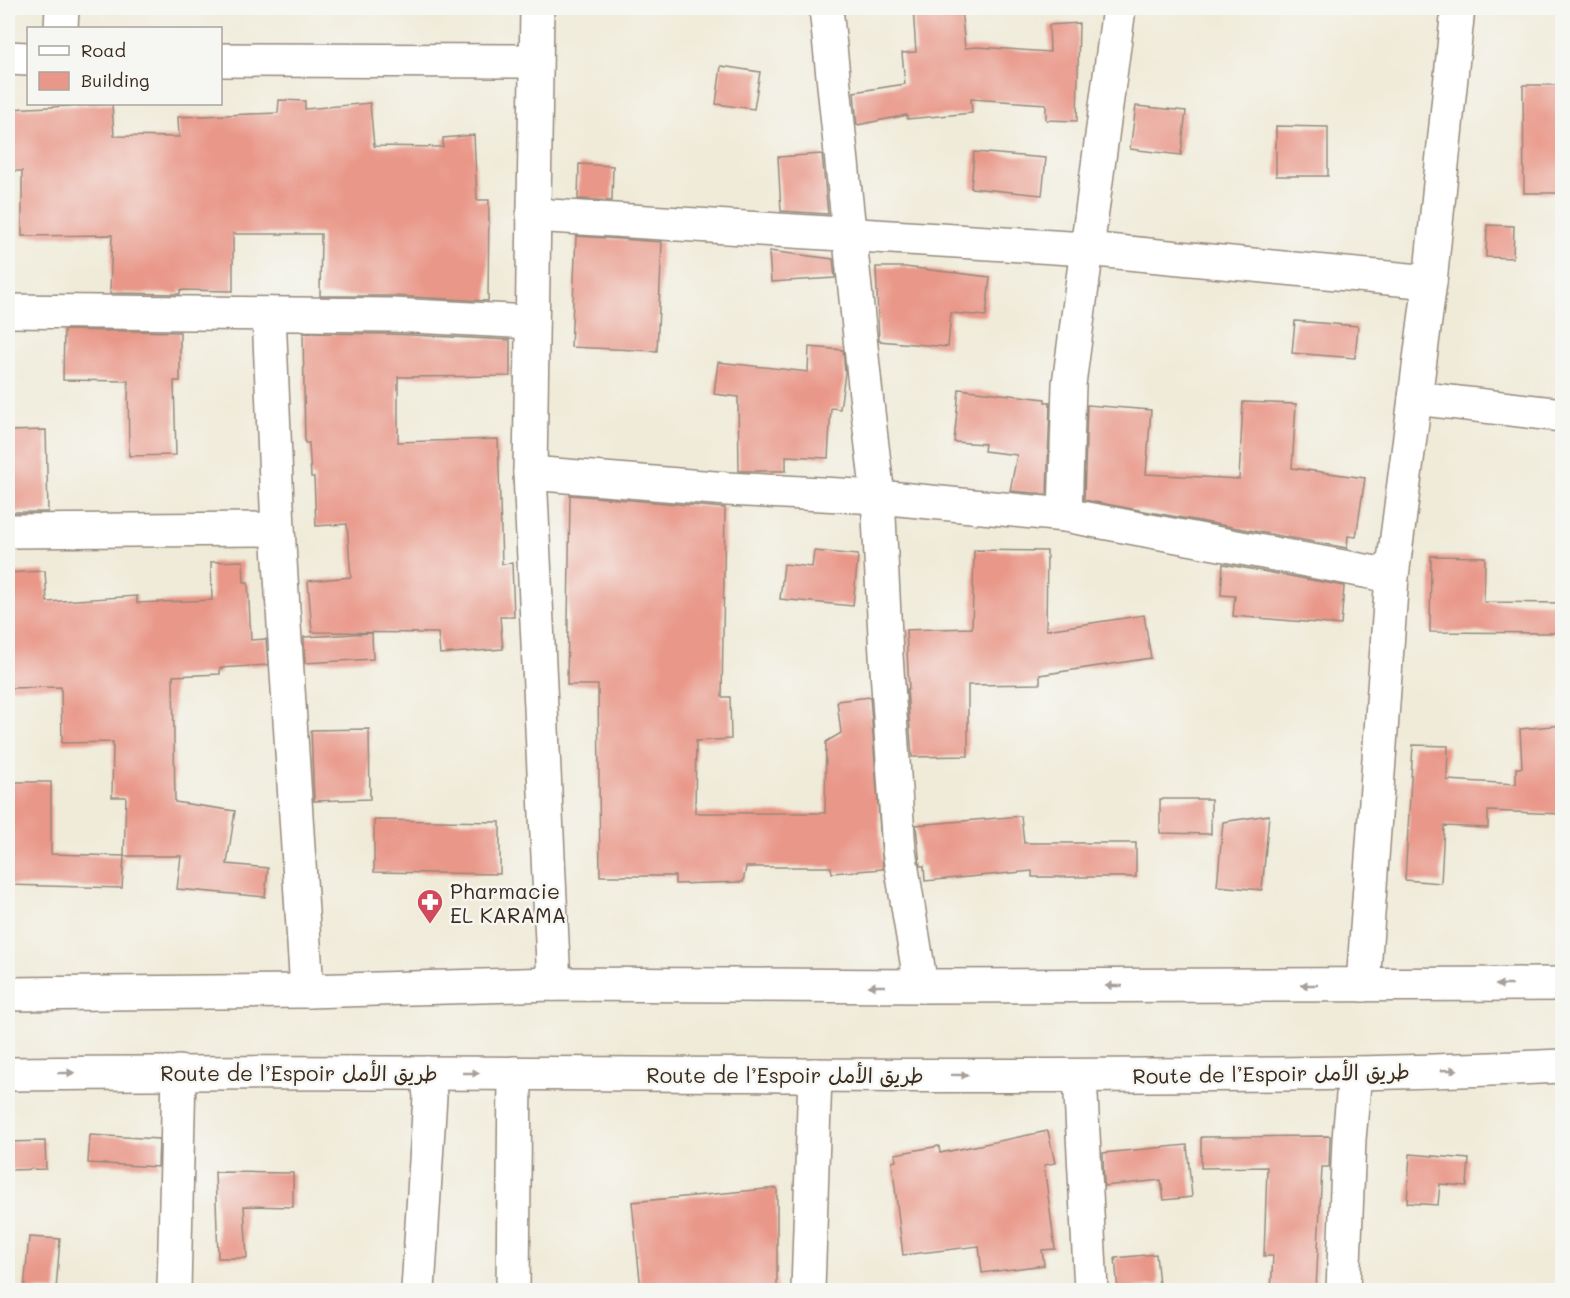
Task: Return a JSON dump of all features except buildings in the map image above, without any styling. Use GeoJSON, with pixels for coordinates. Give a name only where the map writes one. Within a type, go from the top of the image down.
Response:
{"type":"FeatureCollection","features":[{"type":"Feature","properties":{"kind":"main road"},"geometry":{"type":"LineString","coordinates":[[61,27],[62,8]]}},
{"type":"Feature","properties":{"kind":"main road"},"geometry":{"type":"LineString","coordinates":[[537,8],[532,215],[530,473],[554,984]]}},
{"type":"Feature","properties":{"kind":"main road"},"geometry":{"type":"LineString","coordinates":[[826,8],[878,497],[899,851],[921,986]]}},
{"type":"Feature","properties":{"kind":"main road"},"geometry":{"type":"LineString","coordinates":[[1065,515],[1069,384],[1119,8]]}},
{"type":"Feature","properties":{"kind":"main road"},"geometry":{"type":"LineString","coordinates":[[1363,985],[1392,576],[1430,282],[1458,8]]}},
{"type":"Feature","properties":{"kind":"main road"},"geometry":{"type":"LineString","coordinates":[[8,58],[27,59]]}},
{"type":"Feature","properties":{"kind":"main road"},"geometry":{"type":"LineString","coordinates":[[222,60],[535,61]]}},
{"type":"Feature","properties":{"kind":"main road"},"geometry":{"type":"LineString","coordinates":[[532,215],[1086,249],[1430,282]]}},
{"type":"Feature","properties":{"kind":"main road"},"geometry":{"type":"LineString","coordinates":[[8,311],[392,315],[531,322]]}},
{"type":"Feature","properties":{"kind":"main road"},"geometry":{"type":"LineString","coordinates":[[269,314],[278,529],[307,991]]}},
{"type":"Feature","properties":{"kind":"main road"},"geometry":{"type":"LineString","coordinates":[[1415,398],[1563,415]]}},
{"type":"Feature","properties":{"kind":"main road"},"geometry":{"type":"LineString","coordinates":[[530,473],[727,489],[878,497],[1065,515],[1392,576]]}},
{"type":"Feature","properties":{"kind":"main road"},"geometry":{"type":"LineString","coordinates":[[8,531],[278,529]]}},
{"type":"Feature","properties":{"kind":"main road"},"geometry":{"type":"LineString","coordinates":[[8,994],[307,991],[554,984],[921,986],[1563,984]]}},
{"type":"Feature","properties":{"kind":"main road","name":"Route de l’Espoir طريق الأمل"},"geometry":{"type":"LineString","coordinates":[[8,1074],[179,1072],[1080,1077],[1355,1073],[1563,1066]]}},
{"type":"Feature","properties":{"kind":"main road"},"geometry":{"type":"LineString","coordinates":[[174,1290],[179,1072]]}},
{"type":"Feature","properties":{"kind":"main road"},"geometry":{"type":"LineString","coordinates":[[418,1290],[430,1096],[427,1073]]}},
{"type":"Feature","properties":{"kind":"main road"},"geometry":{"type":"LineString","coordinates":[[513,1290],[515,1073]]}},
{"type":"Feature","properties":{"kind":"main road"},"geometry":{"type":"LineString","coordinates":[[1343,1290],[1349,1139],[1355,1073]]}},
{"type":"Feature","properties":{"kind":"main road"},"geometry":{"type":"LineString","coordinates":[[808,1290],[815,1075]]}},
{"type":"Feature","properties":{"kind":"main road"},"geometry":{"type":"LineString","coordinates":[[1080,1077],[1091,1290]]}},
{"type":"Feature","properties":{"kind":"place","name":"Pharmacie EL KARAMA"},"geometry":{"type":"Point","coordinates":[430,925]}}]}
